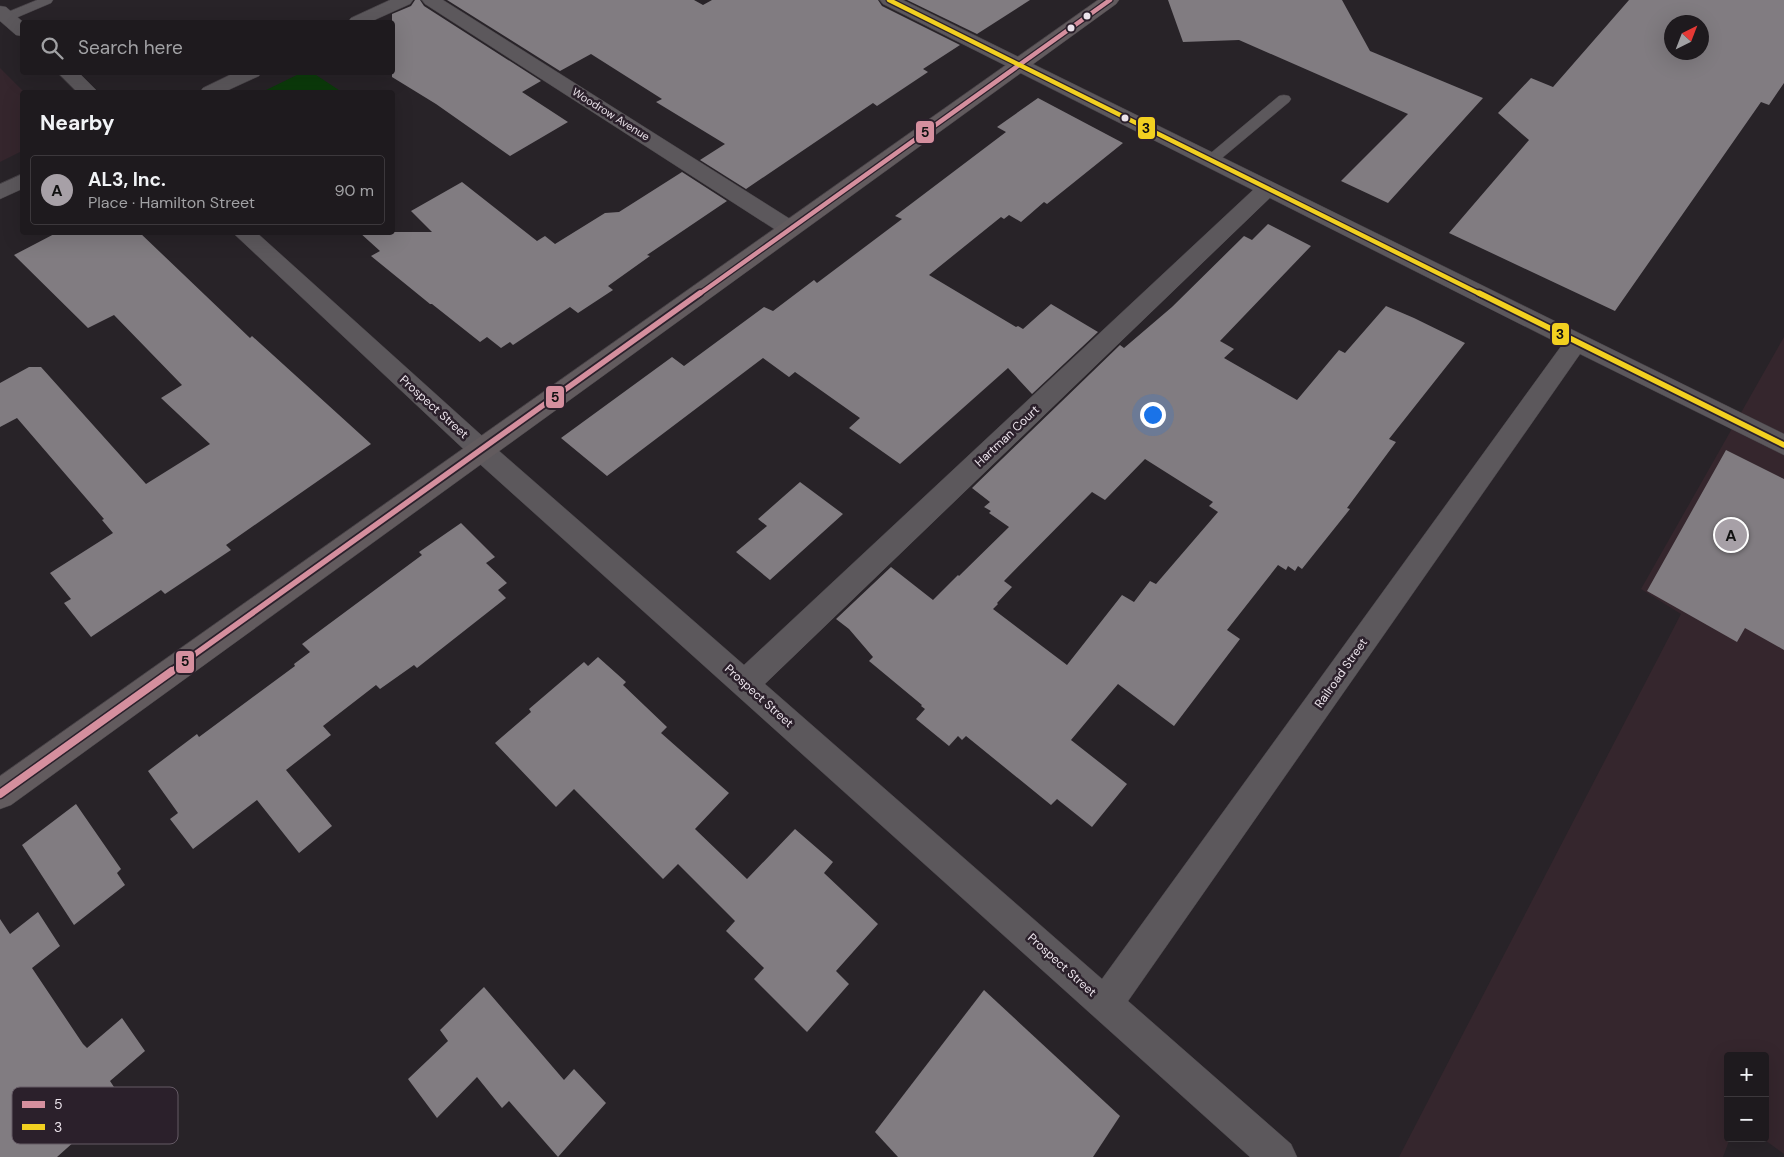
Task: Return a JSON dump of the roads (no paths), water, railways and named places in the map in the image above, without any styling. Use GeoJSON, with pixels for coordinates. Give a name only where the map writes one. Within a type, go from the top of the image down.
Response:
{"type":"FeatureCollection","features":[{"type":"Feature","properties":{"kind":"main road"},"geometry":{"type":"LineString","coordinates":[[0,794],[1110,0]]}},
{"type":"Feature","properties":{"kind":"street"},"geometry":{"type":"LineString","coordinates":[[361,20],[404,0]]}},
{"type":"Feature","properties":{"kind":"street","name":"Woodrow Avenue"},"geometry":{"type":"LineString","coordinates":[[431,0],[790,229]]}},
{"type":"Feature","properties":{"kind":"street"},"geometry":{"type":"LineString","coordinates":[[889,0],[1784,445]]}},
{"type":"Feature","properties":{"kind":"street"},"geometry":{"type":"LineString","coordinates":[[3,14],[20,29]]}},
{"type":"Feature","properties":{"kind":"street"},"geometry":{"type":"LineString","coordinates":[[69,75],[86,90]]}},
{"type":"Feature","properties":{"kind":"street"},"geometry":{"type":"LineString","coordinates":[[214,90],[246,75]]}},
{"type":"Feature","properties":{"kind":"street"},"geometry":{"type":"LineString","coordinates":[[0,192],[20,182]]}},
{"type":"Feature","properties":{"kind":"street","name":"Hartman Court"},"geometry":{"type":"LineString","coordinates":[[745,684],[1268,188]]}},
{"type":"Feature","properties":{"kind":"street","name":"Prospect Street"},"geometry":{"type":"LineString","coordinates":[[245,235],[481,450],[1278,1157]]}},
{"type":"Feature","properties":{"kind":"street","name":"Railroad Street"},"geometry":{"type":"LineString","coordinates":[[1105,1004],[1577,341]]}},
{"type":"Feature","properties":{"kind":"lane"},"geometry":{"type":"LineString","coordinates":[[3,14],[47,0]]}},
{"type":"Feature","properties":{"kind":"lane"},"geometry":{"type":"LineString","coordinates":[[1211,160],[1284,99]]}},
{"type":"Feature","properties":{"kind":"place","name":"AL3, Inc."},"geometry":{"type":"Point","coordinates":[1731,535]}}]}
